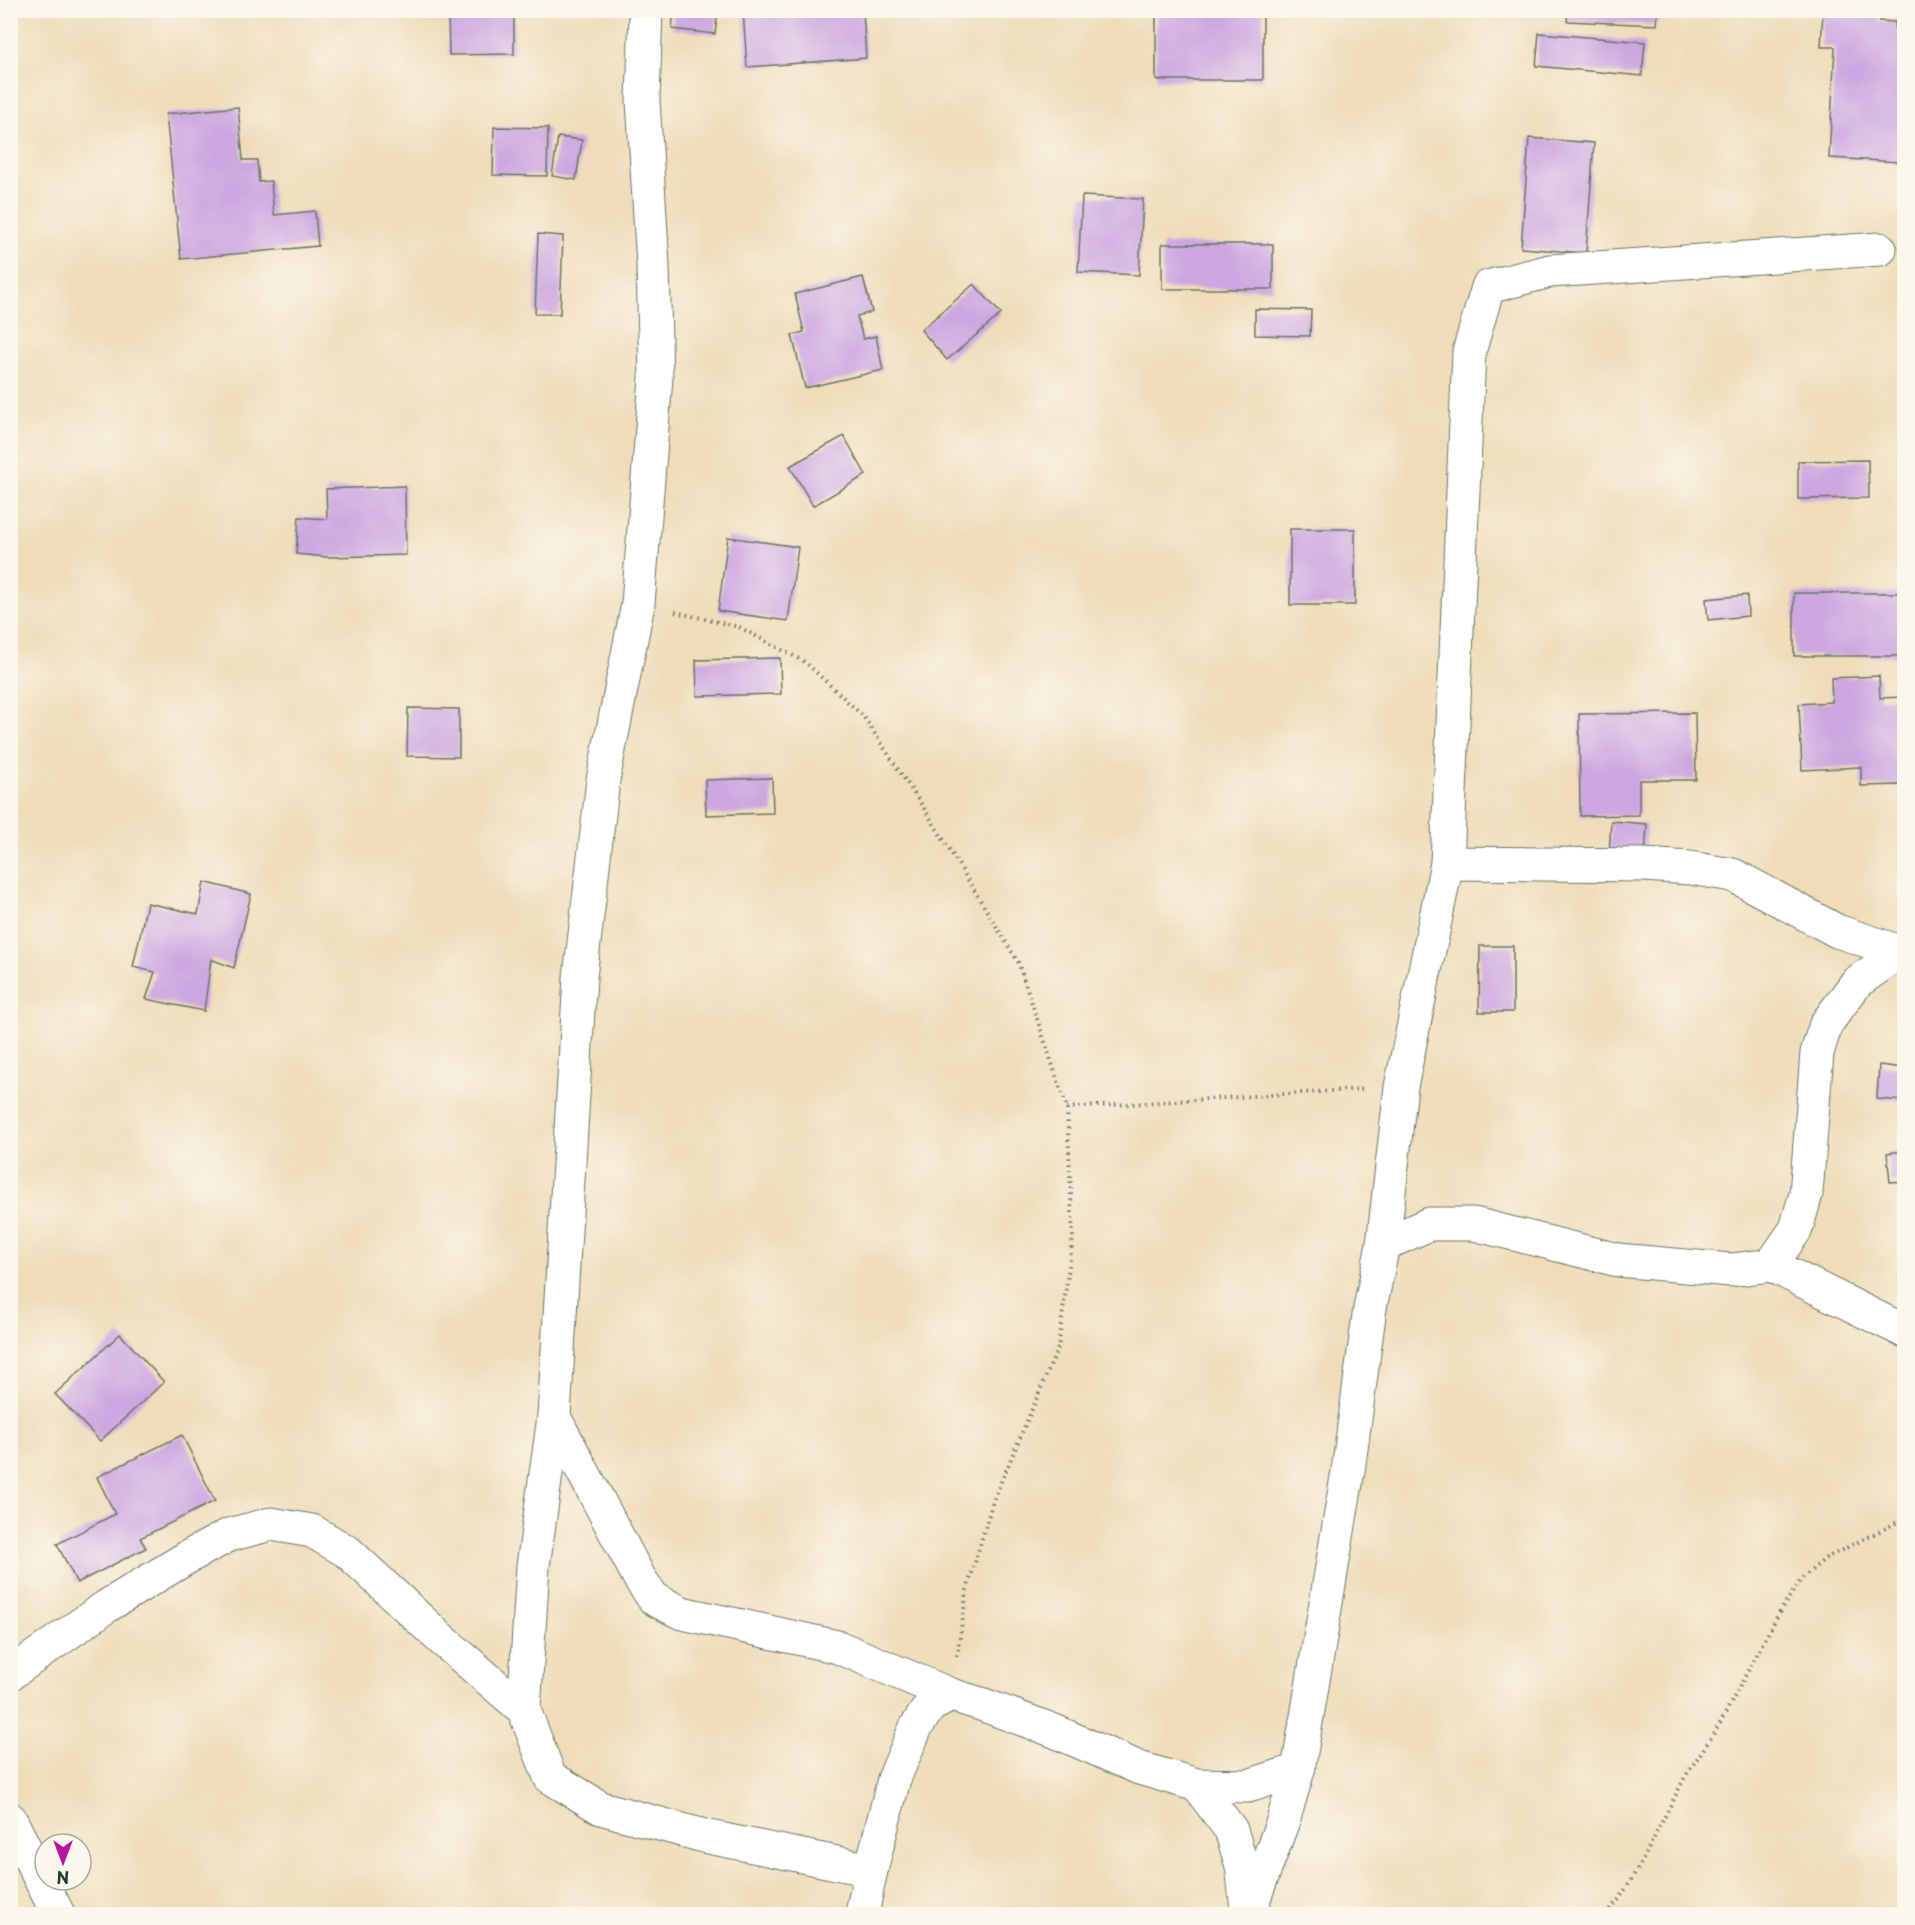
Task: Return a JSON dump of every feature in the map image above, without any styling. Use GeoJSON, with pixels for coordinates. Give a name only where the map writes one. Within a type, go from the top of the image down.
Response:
{"type":"FeatureCollection","features":[{"type":"Feature","properties":{"kind":"street"},"geometry":{"type":"LineString","coordinates":[[646,10],[644,100],[654,266],[656,378],[638,604],[603,780],[580,976],[573,1132],[554,1417],[533,1566],[524,1710],[550,1777],[601,1808],[704,1836],[871,1870]]}},
{"type":"Feature","properties":{"kind":"street"},"geometry":{"type":"LineString","coordinates":[[1248,1914],[1298,1770],[1348,1471],[1370,1308],[1383,1245],[1401,1087],[1447,863],[1469,352],[1488,286],[1550,272],[1880,249]]}},
{"type":"Feature","properties":{"kind":"street"},"geometry":{"type":"LineString","coordinates":[[1447,863],[1644,866],[1690,868],[1732,875],[1837,931],[1902,952]]}},
{"type":"Feature","properties":{"kind":"street"},"geometry":{"type":"LineString","coordinates":[[1771,1265],[1796,1230],[1806,1194],[1817,1053],[1826,1024],[1857,982],[1902,952]]}},
{"type":"Feature","properties":{"kind":"street"},"geometry":{"type":"LineString","coordinates":[[1383,1245],[1430,1224],[1474,1224],[1618,1260],[1731,1270],[1771,1265],[1905,1331]]}},
{"type":"Feature","properties":{"kind":"street"},"geometry":{"type":"LineString","coordinates":[[554,1417],[640,1579],[654,1599],[682,1613],[838,1647],[951,1695],[1042,1726],[1139,1768],[1197,1785],[1248,1785],[1298,1770]]}},
{"type":"Feature","properties":{"kind":"street"},"geometry":{"type":"LineString","coordinates":[[10,1674],[107,1606],[188,1557],[229,1535],[271,1524],[312,1531],[348,1552],[439,1637],[524,1710]]}},
{"type":"Feature","properties":{"kind":"street"},"geometry":{"type":"LineString","coordinates":[[862,1914],[894,1779],[916,1727],[930,1706],[951,1695]]}},
{"type":"Feature","properties":{"kind":"street"},"geometry":{"type":"LineString","coordinates":[[1197,1785],[1231,1830],[1242,1866],[1248,1914]]}},
{"type":"Feature","properties":{"kind":"street"},"geometry":{"type":"LineString","coordinates":[[10,1819],[58,1914]]}},
{"type":"Feature","properties":{"kind":"path"},"geometry":{"type":"LineString","coordinates":[[638,604],[740,627],[805,662],[863,716],[929,816],[1018,962],[1067,1108],[1073,1237],[1058,1348],[993,1501],[967,1590],[951,1695]]}},
{"type":"Feature","properties":{"kind":"path"},"geometry":{"type":"LineString","coordinates":[[1067,1108],[1401,1087]]}},
{"type":"Feature","properties":{"kind":"path"},"geometry":{"type":"LineString","coordinates":[[1606,1914],[1620,1898],[1641,1863],[1684,1777],[1718,1727],[1779,1613],[1802,1578],[1826,1558],[1905,1519]]}},
{"type":"Feature","properties":{"kind":"building"},"geometry":{"type":"Polygon","coordinates":[[[448,10],[514,10],[514,54],[449,55],[448,10]]]}},
{"type":"Feature","properties":{"kind":"building"},"geometry":{"type":"Polygon","coordinates":[[[674,10],[718,10],[715,34],[672,29],[674,10]]]}},
{"type":"Feature","properties":{"kind":"building"},"geometry":{"type":"Polygon","coordinates":[[[743,10],[863,10],[866,58],[747,67],[743,10]]]}},
{"type":"Feature","properties":{"kind":"building"},"geometry":{"type":"Polygon","coordinates":[[[1156,10],[1263,10],[1263,80],[1156,80],[1156,10]]]}},
{"type":"Feature","properties":{"kind":"building"},"geometry":{"type":"Polygon","coordinates":[[[1568,10],[1658,10],[1657,25],[1567,21],[1568,10]]]}},
{"type":"Feature","properties":{"kind":"building"},"geometry":{"type":"Polygon","coordinates":[[[1823,10],[1879,11],[1879,21],[1895,22],[1894,27],[1904,28],[1904,141],[1900,140],[1899,162],[1829,158],[1835,47],[1821,47],[1823,10]]]}},
{"type":"Feature","properties":{"kind":"building"},"geometry":{"type":"Polygon","coordinates":[[[1539,33],[1645,42],[1642,76],[1536,66],[1539,33]]]}},
{"type":"Feature","properties":{"kind":"building"},"geometry":{"type":"Polygon","coordinates":[[[238,107],[243,160],[257,160],[259,182],[271,181],[274,215],[315,211],[318,246],[181,259],[166,114],[238,107]]]}},
{"type":"Feature","properties":{"kind":"building"},"geometry":{"type":"Polygon","coordinates":[[[494,127],[548,128],[547,176],[493,175],[494,127]]]}},
{"type":"Feature","properties":{"kind":"building"},"geometry":{"type":"Polygon","coordinates":[[[558,137],[582,140],[576,180],[552,176],[558,137]]]}},
{"type":"Feature","properties":{"kind":"building"},"geometry":{"type":"Polygon","coordinates":[[[1529,138],[1594,143],[1586,253],[1521,248],[1529,138]]]}},
{"type":"Feature","properties":{"kind":"building"},"geometry":{"type":"Polygon","coordinates":[[[1082,196],[1143,199],[1139,275],[1078,272],[1082,196]]]}},
{"type":"Feature","properties":{"kind":"building"},"geometry":{"type":"Polygon","coordinates":[[[538,234],[563,236],[560,314],[535,314],[538,234]]]}},
{"type":"Feature","properties":{"kind":"building"},"geometry":{"type":"Polygon","coordinates":[[[1162,244],[1273,244],[1273,289],[1162,289],[1162,244]]]}},
{"type":"Feature","properties":{"kind":"building"},"geometry":{"type":"Polygon","coordinates":[[[863,277],[872,312],[857,316],[863,339],[876,336],[883,370],[805,388],[792,335],[804,332],[795,294],[863,277]]]}},
{"type":"Feature","properties":{"kind":"building"},"geometry":{"type":"Polygon","coordinates":[[[974,284],[1001,314],[947,360],[921,330],[974,284]]]}},
{"type":"Feature","properties":{"kind":"building"},"geometry":{"type":"Polygon","coordinates":[[[1255,309],[1311,310],[1310,336],[1255,335],[1255,309]]]}},
{"type":"Feature","properties":{"kind":"building"},"geometry":{"type":"Polygon","coordinates":[[[844,436],[866,475],[813,506],[790,466],[844,436]]]}},
{"type":"Feature","properties":{"kind":"building"},"geometry":{"type":"Polygon","coordinates":[[[1868,460],[1869,498],[1798,499],[1798,461],[1868,460]]]}},
{"type":"Feature","properties":{"kind":"building"},"geometry":{"type":"Polygon","coordinates":[[[405,486],[406,555],[327,557],[296,554],[299,517],[327,519],[326,489],[405,486]]]}},
{"type":"Feature","properties":{"kind":"building"},"geometry":{"type":"Polygon","coordinates":[[[1290,529],[1355,529],[1355,605],[1290,605],[1290,529]]]}},
{"type":"Feature","properties":{"kind":"building"},"geometry":{"type":"Polygon","coordinates":[[[728,537],[798,547],[788,621],[718,611],[728,537]]]}},
{"type":"Feature","properties":{"kind":"building"},"geometry":{"type":"Polygon","coordinates":[[[1794,593],[1901,593],[1901,656],[1794,656],[1794,593]]]}},
{"type":"Feature","properties":{"kind":"building"},"geometry":{"type":"Polygon","coordinates":[[[1747,595],[1748,616],[1708,620],[1706,599],[1747,595]]]}},
{"type":"Feature","properties":{"kind":"building"},"geometry":{"type":"Polygon","coordinates":[[[780,658],[781,694],[697,696],[696,660],[780,658]]]}},
{"type":"Feature","properties":{"kind":"building"},"geometry":{"type":"Polygon","coordinates":[[[1879,676],[1880,698],[1904,697],[1904,823],[1902,823],[1901,785],[1861,786],[1861,767],[1802,770],[1799,704],[1832,702],[1831,678],[1879,676]]]}},
{"type":"Feature","properties":{"kind":"building"},"geometry":{"type":"Polygon","coordinates":[[[408,708],[459,709],[459,757],[407,756],[408,708]]]}},
{"type":"Feature","properties":{"kind":"building"},"geometry":{"type":"Polygon","coordinates":[[[1695,713],[1696,780],[1639,780],[1639,815],[1580,816],[1579,714],[1695,713]]]}},
{"type":"Feature","properties":{"kind":"building"},"geometry":{"type":"Polygon","coordinates":[[[772,778],[773,813],[706,815],[705,780],[772,778]]]}},
{"type":"Feature","properties":{"kind":"building"},"geometry":{"type":"Polygon","coordinates":[[[1611,821],[1647,824],[1645,858],[1609,855],[1611,821]]]}},
{"type":"Feature","properties":{"kind":"building"},"geometry":{"type":"Polygon","coordinates":[[[204,882],[251,894],[234,968],[211,959],[204,1011],[146,999],[155,972],[133,967],[147,903],[198,914],[204,882]]]}},
{"type":"Feature","properties":{"kind":"building"},"geometry":{"type":"Polygon","coordinates":[[[1480,946],[1513,946],[1513,1012],[1479,1012],[1480,946]]]}},
{"type":"Feature","properties":{"kind":"building"},"geometry":{"type":"Polygon","coordinates":[[[1879,1065],[1904,1068],[1904,1101],[1877,1099],[1879,1065]]]}},
{"type":"Feature","properties":{"kind":"building"},"geometry":{"type":"Polygon","coordinates":[[[1904,1151],[1904,1181],[1890,1182],[1887,1153],[1904,1151]]]}},
{"type":"Feature","properties":{"kind":"building"},"geometry":{"type":"Polygon","coordinates":[[[120,1334],[164,1382],[100,1441],[55,1394],[120,1334]]]}},
{"type":"Feature","properties":{"kind":"building"},"geometry":{"type":"Polygon","coordinates":[[[182,1435],[215,1501],[140,1538],[146,1548],[77,1583],[57,1544],[115,1514],[97,1477],[182,1435]]]}}]}
